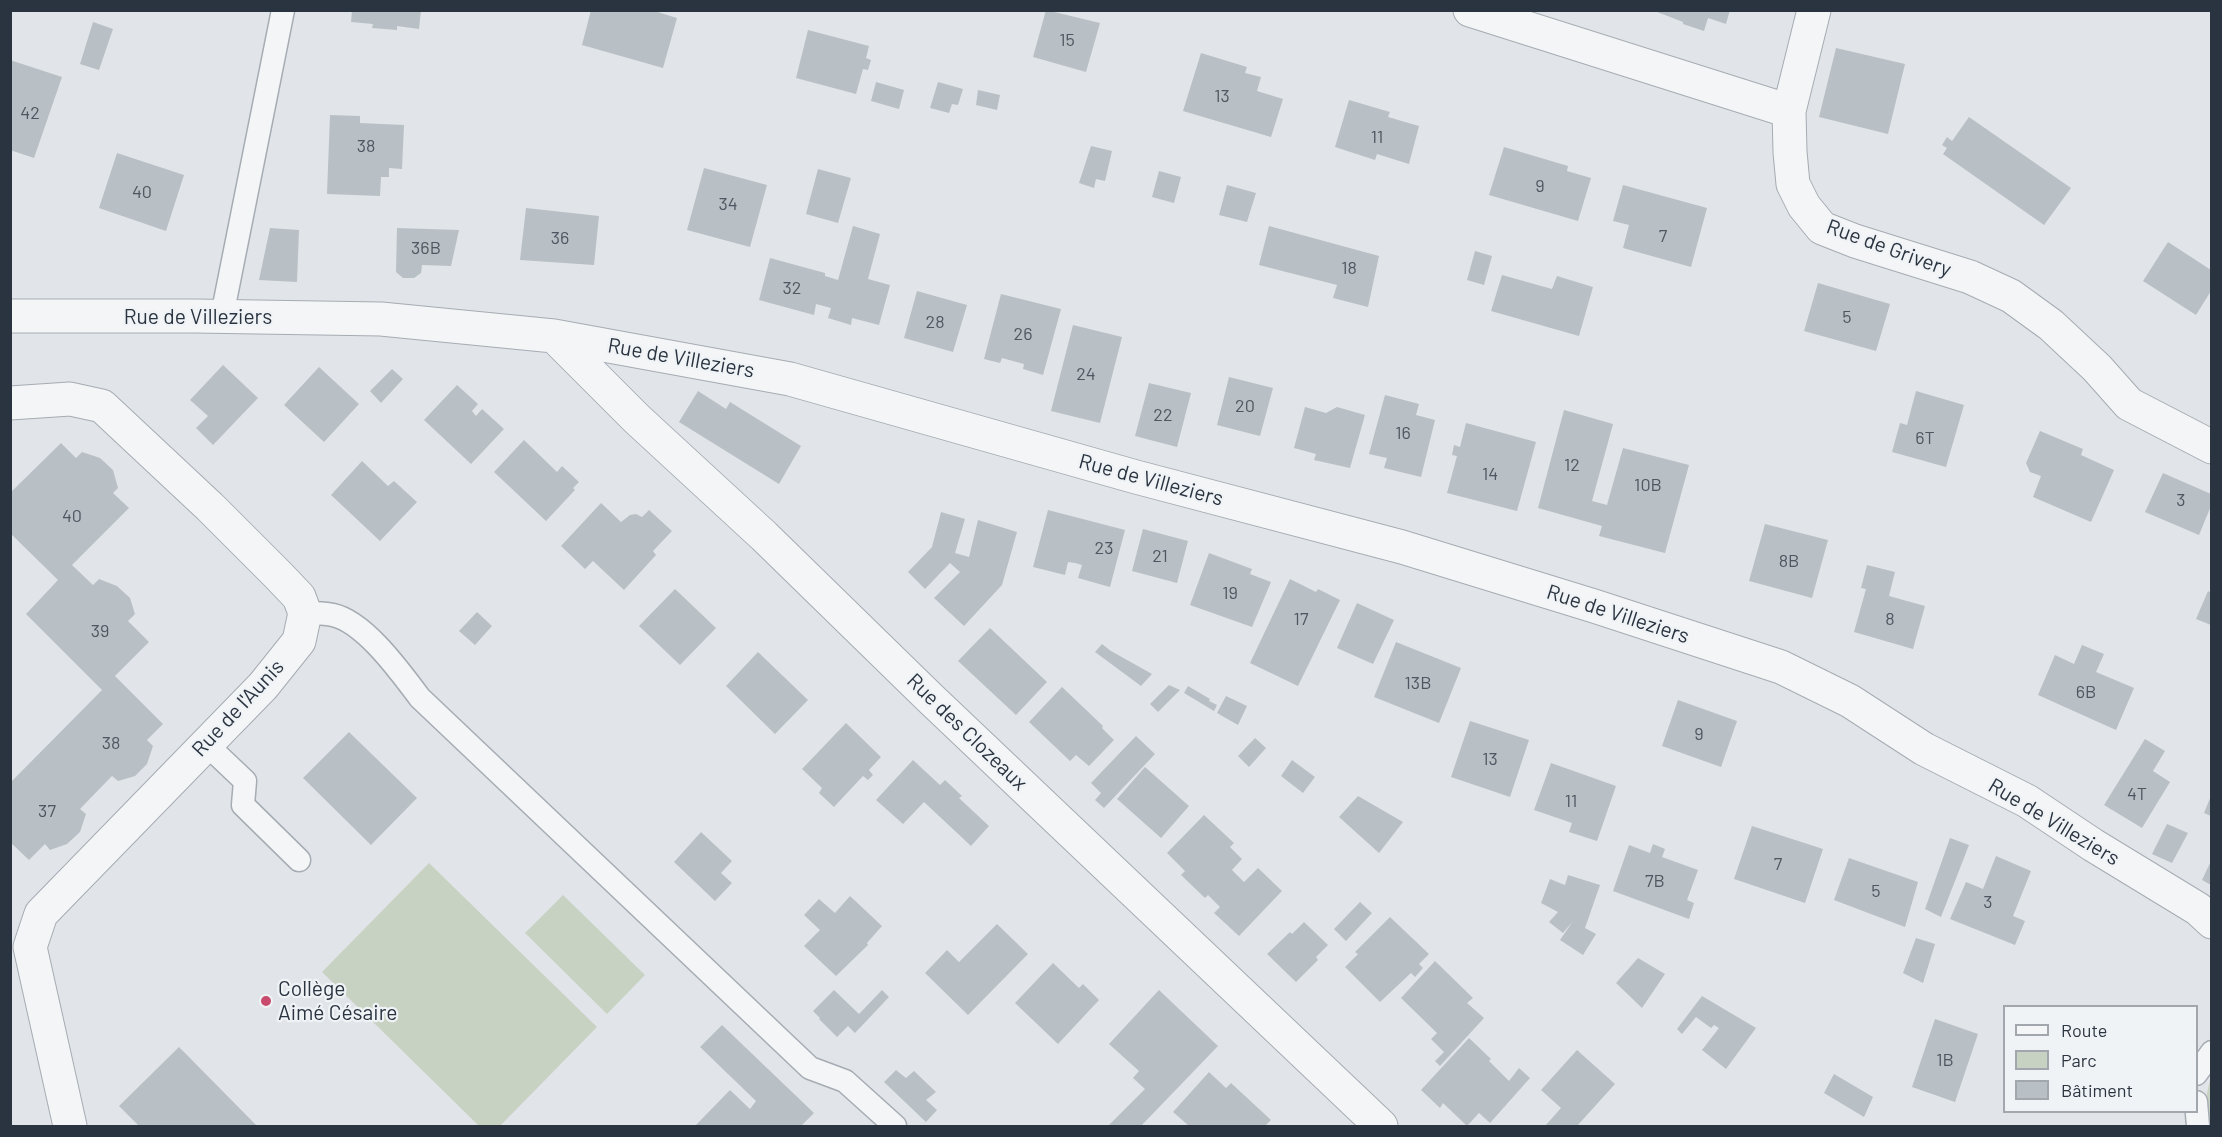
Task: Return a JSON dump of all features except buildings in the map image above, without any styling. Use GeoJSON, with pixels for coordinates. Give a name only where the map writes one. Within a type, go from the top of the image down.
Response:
{"type":"FeatureCollection","features":[{"type":"Feature","properties":{"kind":"street"},"geometry":{"type":"LineString","coordinates":[[1470,10],[1789,111]]}},
{"type":"Feature","properties":{"kind":"street","name":"Rue de Grivery"},"geometry":{"type":"LineString","coordinates":[[1814,10],[1789,111],[1790,152],[1793,184],[1803,206],[1822,228],[1855,241],[1970,277],[2011,296],[2058,332],[2097,368],[2129,404],[2211,447]]}},
{"type":"Feature","properties":{"kind":"street","name":"Rue de Villeziers"},"geometry":{"type":"LineString","coordinates":[[10,316],[381,319],[554,336],[790,379],[1136,477],[1402,547],[1781,667],[1850,701],[1924,749],[2027,801],[2093,845],[2198,909],[2211,922]]}},
{"type":"Feature","properties":{"kind":"street","name":"Rue des Clozeaux"},"geometry":{"type":"LineString","coordinates":[[554,336],[637,419],[764,536],[930,698],[1381,1126]]}},
{"type":"Feature","properties":{"kind":"street"},"geometry":{"type":"LineString","coordinates":[[10,403],[70,399],[102,406],[210,507],[279,576],[299,597],[305,613]]}},
{"type":"Feature","properties":{"kind":"street","name":"Rue de l'Aunis"},"geometry":{"type":"LineString","coordinates":[[70,1126],[30,947],[41,914],[263,686],[299,641],[305,613]]}},
{"type":"Feature","properties":{"kind":"lane"},"geometry":{"type":"LineString","coordinates":[[222,316],[283,10]]}},
{"type":"Feature","properties":{"kind":"lane"},"geometry":{"type":"LineString","coordinates":[[305,613],[335,615],[360,629],[387,656],[420,698],[810,1068],[845,1081],[895,1126]]}},
{"type":"Feature","properties":{"kind":"lane"},"geometry":{"type":"LineString","coordinates":[[206,744],[245,781],[243,806],[299,860]]}},
{"type":"Feature","properties":{"kind":"lane"},"geometry":{"type":"LineString","coordinates":[[2198,1071],[2211,1052]]}},
{"type":"Feature","properties":{"kind":"green space"},"geometry":{"type":"Polygon","coordinates":[[[429,863],[597,1027],[500,1126],[479,1126],[322,972],[429,863]]]}},
{"type":"Feature","properties":{"kind":"green space"},"geometry":{"type":"Polygon","coordinates":[[[563,895],[645,975],[607,1014],[525,933],[563,895]]]}},
{"type":"Feature","properties":{"kind":"green space"},"geometry":{"type":"Polygon","coordinates":[[[2211,1076],[2211,1126],[2206,1126],[2207,1093],[2211,1076]]]}},
{"type":"Feature","properties":{"kind":"place","name":"Collège Aimé Césaire"},"geometry":{"type":"Point","coordinates":[266,1001]}}]}
